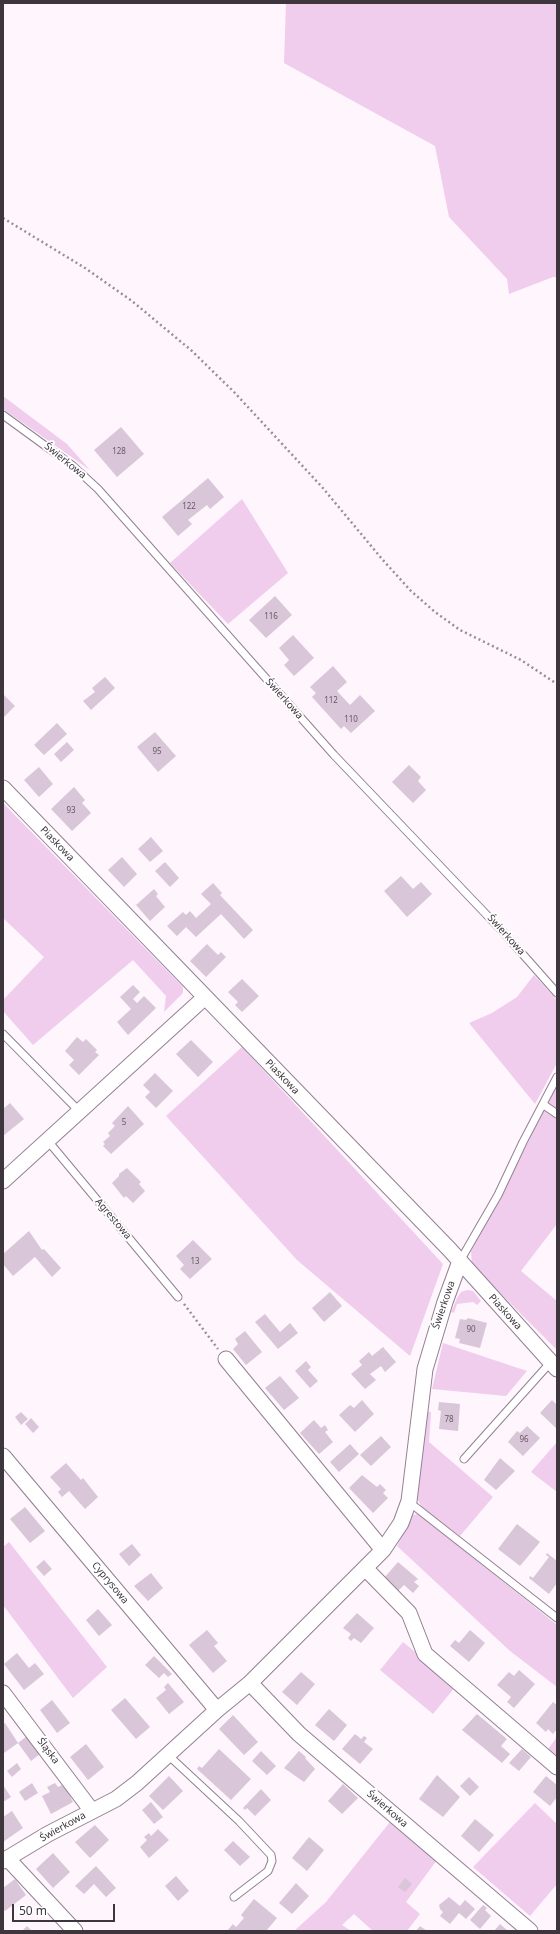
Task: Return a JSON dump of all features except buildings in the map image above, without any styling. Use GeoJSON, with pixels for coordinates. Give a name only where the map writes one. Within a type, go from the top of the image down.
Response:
{"type":"FeatureCollection","features":[{"type":"Feature","properties":{"kind":"street","name":"Piaskowa"},"geometry":{"type":"LineString","coordinates":[[3,788],[204,998],[460,1261],[554,1366]]}},
{"type":"Feature","properties":{"kind":"street"},"geometry":{"type":"LineString","coordinates":[[3,1181],[80,1113],[204,998]]}},
{"type":"Feature","properties":{"kind":"street","name":"Świerkowa"},"geometry":{"type":"LineString","coordinates":[[5,1860],[48,1834],[116,1799],[137,1783],[217,1710],[250,1683],[384,1550],[401,1523],[409,1501],[425,1369],[448,1292],[460,1261]]}},
{"type":"Feature","properties":{"kind":"street"},"geometry":{"type":"LineString","coordinates":[[226,1359],[384,1550]]}},
{"type":"Feature","properties":{"kind":"street","name":"Cyprysowa"},"geometry":{"type":"LineString","coordinates":[[3,1456],[217,1710]]}},
{"type":"Feature","properties":{"kind":"street"},"geometry":{"type":"LineString","coordinates":[[366,1569],[409,1613],[425,1654],[557,1767]]}},
{"type":"Feature","properties":{"kind":"street","name":"Świerkowa"},"geometry":{"type":"LineString","coordinates":[[250,1683],[298,1734],[530,1931]]}},
{"type":"Feature","properties":{"kind":"street","name":"Śląska"},"geometry":{"type":"LineString","coordinates":[[3,1693],[92,1811]]}},
{"type":"Feature","properties":{"kind":"street"},"geometry":{"type":"LineString","coordinates":[[5,1860],[75,1931]]}},
{"type":"Feature","properties":{"kind":"lane","name":"Świerkowa"},"geometry":{"type":"LineString","coordinates":[[3,415],[73,466],[98,489],[334,755],[504,933],[557,992]]}},
{"type":"Feature","properties":{"kind":"lane"},"geometry":{"type":"LineString","coordinates":[[3,1034],[80,1113]]}},
{"type":"Feature","properties":{"kind":"lane","name":"Świerkowa"},"geometry":{"type":"LineString","coordinates":[[460,1261],[498,1195],[523,1142],[544,1105],[557,1077]]}},
{"type":"Feature","properties":{"kind":"lane"},"geometry":{"type":"LineString","coordinates":[[544,1105],[557,1114]]}},
{"type":"Feature","properties":{"kind":"lane","name":"Agrestowa"},"geometry":{"type":"LineString","coordinates":[[48,1142],[178,1297]]}},
{"type":"Feature","properties":{"kind":"lane"},"geometry":{"type":"LineString","coordinates":[[464,1459],[554,1366]]}},
{"type":"Feature","properties":{"kind":"lane"},"geometry":{"type":"LineString","coordinates":[[409,1501],[557,1618]]}},
{"type":"Feature","properties":{"kind":"lane"},"geometry":{"type":"LineString","coordinates":[[168,1755],[239,1821],[271,1855],[272,1861],[268,1871],[234,1897]]}},
{"type":"Feature","properties":{"kind":"path"},"geometry":{"type":"LineString","coordinates":[[3,218],[85,268],[121,293],[192,351],[234,392],[322,488],[411,591],[435,612],[460,630],[521,660],[557,684]]}},
{"type":"Feature","properties":{"kind":"path"},"geometry":{"type":"LineString","coordinates":[[178,1297],[226,1359]]}},
{"type":"Feature","properties":{"kind":"shaded area"},"geometry":{"type":"Polygon","coordinates":[[[286,3],[557,3],[557,277],[553,277],[509,294],[507,279],[449,217],[435,146],[284,63],[286,3]]]}},
{"type":"Feature","properties":{"kind":"shaded area"},"geometry":{"type":"Polygon","coordinates":[[[3,396],[67,444],[90,470],[3,409],[3,396]]]}},
{"type":"Feature","properties":{"kind":"shaded area"},"geometry":{"type":"Polygon","coordinates":[[[242,499],[288,573],[228,624],[170,563],[242,499]]]}},
{"type":"Feature","properties":{"kind":"shaded area"},"geometry":{"type":"Polygon","coordinates":[[[3,803],[183,987],[183,993],[164,1012],[166,996],[133,960],[33,1045],[3,1011],[3,1000],[44,957],[3,918],[3,803]]]}},
{"type":"Feature","properties":{"kind":"shaded area"},"geometry":{"type":"Polygon","coordinates":[[[534,975],[557,1000],[557,1063],[535,1104],[469,1023],[492,1013],[517,997],[534,975]]]}},
{"type":"Feature","properties":{"kind":"shaded area"},"geometry":{"type":"Polygon","coordinates":[[[242,1047],[443,1264],[410,1356],[297,1260],[166,1116],[242,1047]]]}},
{"type":"Feature","properties":{"kind":"shaded area"},"geometry":{"type":"Polygon","coordinates":[[[557,1082],[557,1224],[521,1271],[557,1301],[557,1350],[472,1265],[471,1251],[527,1144],[557,1082]]]}},
{"type":"Feature","properties":{"kind":"shaded area"},"geometry":{"type":"Polygon","coordinates":[[[467,1290],[473,1291],[481,1301],[477,1305],[473,1302],[457,1304],[454,1313],[451,1312],[461,1292],[467,1290]]]}},
{"type":"Feature","properties":{"kind":"shaded area"},"geometry":{"type":"Polygon","coordinates":[[[443,1343],[527,1371],[506,1396],[432,1389],[443,1343]]]}},
{"type":"Feature","properties":{"kind":"shaded area"},"geometry":{"type":"Polygon","coordinates":[[[424,1411],[431,1412],[429,1442],[493,1497],[460,1536],[422,1507],[416,1497],[423,1450],[424,1411]]]}},
{"type":"Feature","properties":{"kind":"shaded area"},"geometry":{"type":"Polygon","coordinates":[[[557,1442],[557,1492],[531,1472],[557,1442]]]}},
{"type":"Feature","properties":{"kind":"shaded area"},"geometry":{"type":"Polygon","coordinates":[[[419,1514],[557,1625],[557,1687],[510,1651],[397,1546],[412,1515],[419,1514]]]}},
{"type":"Feature","properties":{"kind":"shaded area"},"geometry":{"type":"Polygon","coordinates":[[[9,1542],[107,1667],[73,1698],[3,1605],[3,1547],[9,1542]]]}},
{"type":"Feature","properties":{"kind":"shaded area"},"geometry":{"type":"Polygon","coordinates":[[[403,1642],[456,1686],[433,1714],[380,1670],[403,1642]]]}},
{"type":"Feature","properties":{"kind":"shaded area"},"geometry":{"type":"Polygon","coordinates":[[[557,1737],[557,1756],[548,1749],[557,1737]]]}},
{"type":"Feature","properties":{"kind":"shaded area"},"geometry":{"type":"Polygon","coordinates":[[[535,1803],[557,1824],[557,1884],[530,1916],[473,1867],[535,1803]]]}},
{"type":"Feature","properties":{"kind":"shaded area"},"geometry":{"type":"Polygon","coordinates":[[[390,1822],[437,1860],[406,1902],[420,1914],[407,1931],[373,1931],[354,1914],[342,1925],[351,1931],[294,1931],[326,1902],[390,1822]]]}}]}
